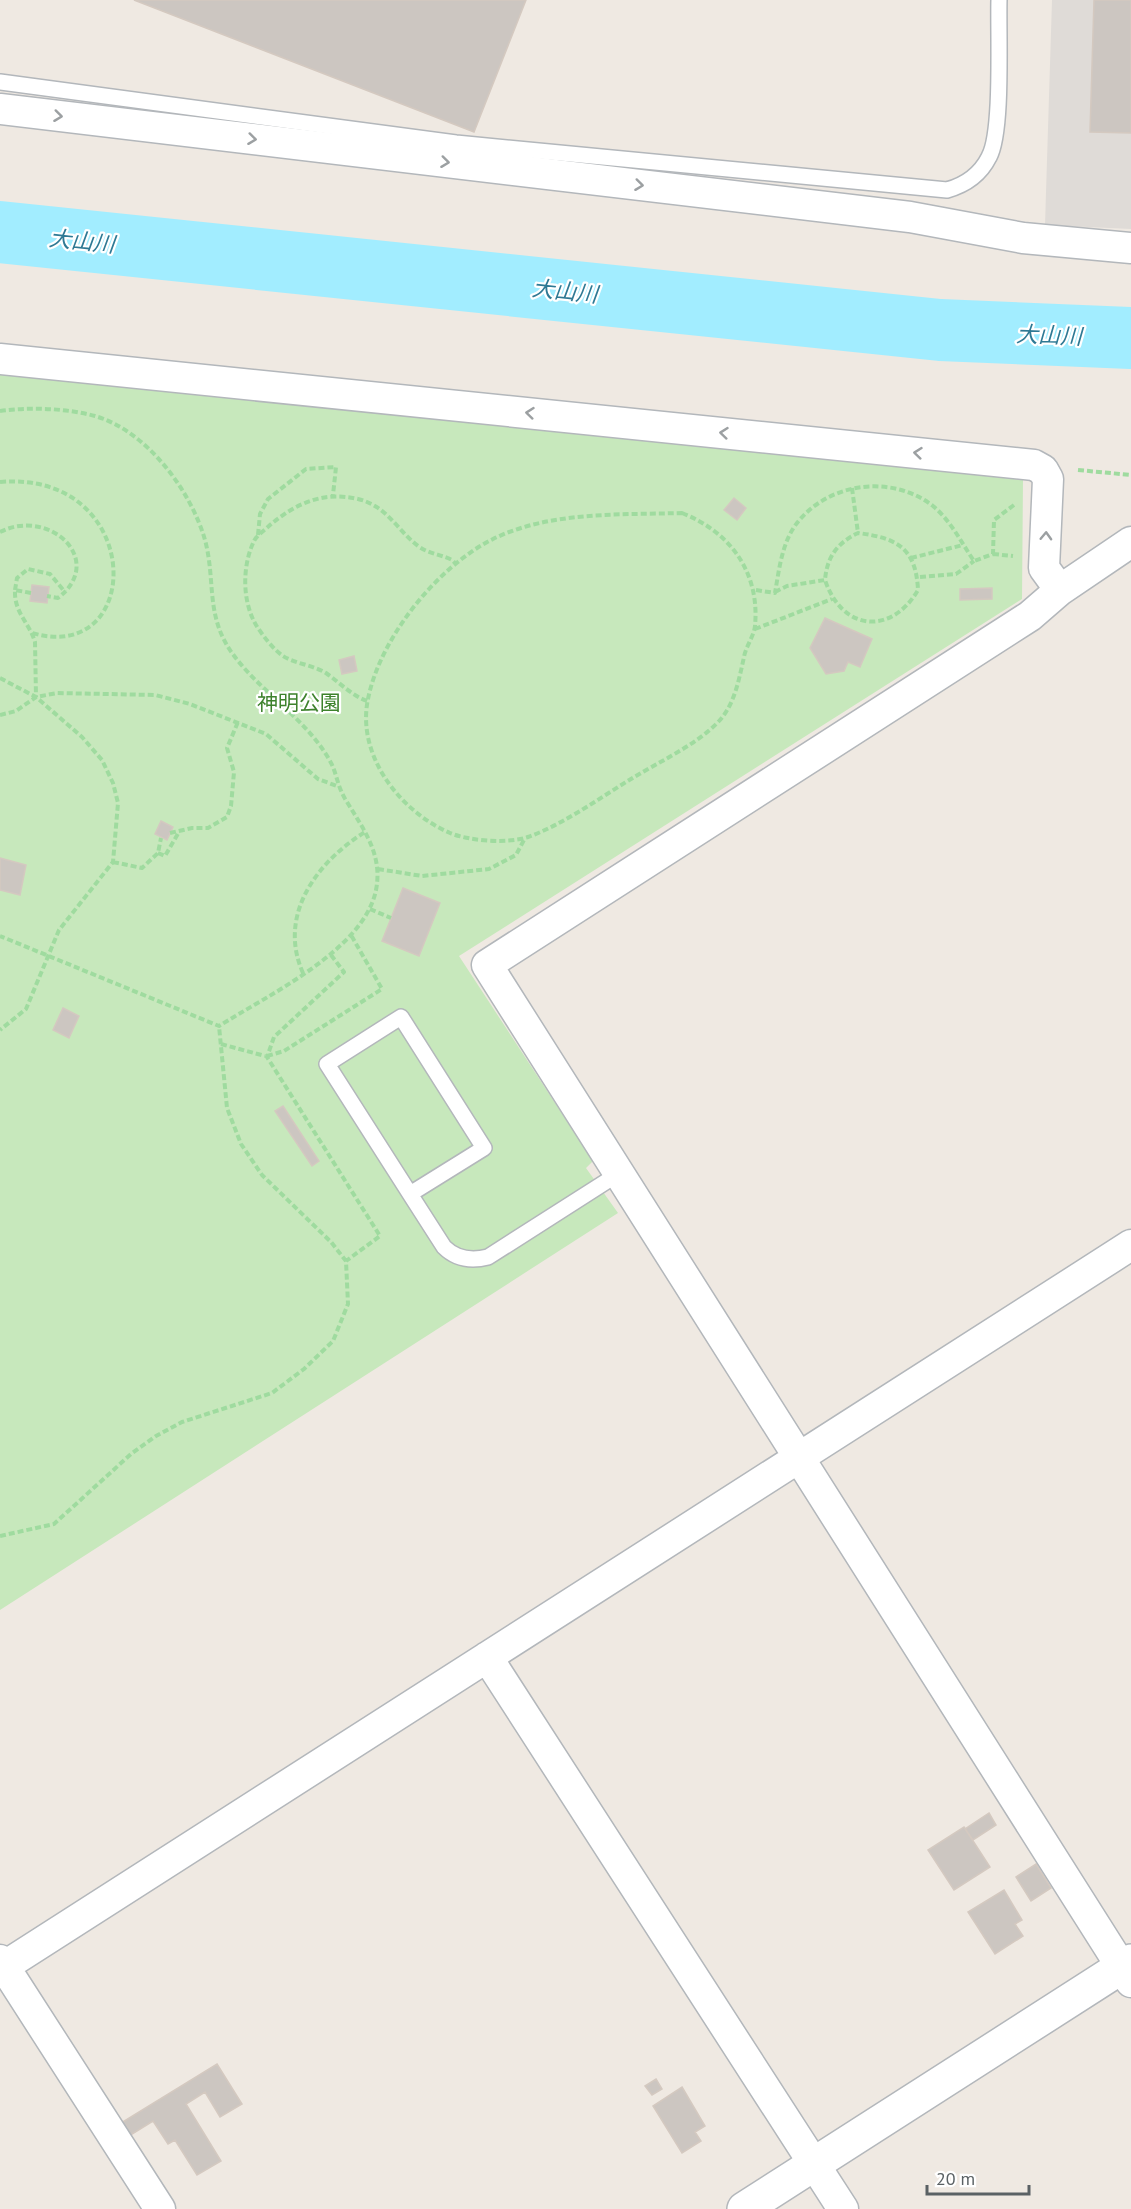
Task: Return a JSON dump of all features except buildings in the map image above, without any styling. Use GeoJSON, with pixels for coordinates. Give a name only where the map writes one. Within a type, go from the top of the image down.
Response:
{"type":"FeatureCollection","features":[{"type":"Feature","properties":{"kind":"street"},"geometry":{"type":"LineString","coordinates":[[0,110],[910,217],[1023,238],[1131,248]]}},
{"type":"Feature","properties":{"kind":"street"},"geometry":{"type":"LineString","coordinates":[[0,359],[1034,465],[1042,470],[1047,479],[1044,568],[1060,590]]}},
{"type":"Feature","properties":{"kind":"street"},"geometry":{"type":"LineString","coordinates":[[744,2209],[1128,1970],[618,1174],[487,965],[1030,616],[1060,590],[1131,542]]}},
{"type":"Feature","properties":{"kind":"street"},"geometry":{"type":"LineString","coordinates":[[160,2209],[2,1965],[1131,1245]]}},
{"type":"Feature","properties":{"kind":"street"},"geometry":{"type":"LineString","coordinates":[[487,1657],[843,2209]]}},
{"type":"Feature","properties":{"kind":"lane"},"geometry":{"type":"LineString","coordinates":[[0,82],[456,143],[946,190],[964,186],[990,157],[996,134],[999,0]]}},
{"type":"Feature","properties":{"kind":"lane"},"geometry":{"type":"LineString","coordinates":[[410,1194],[484,1148],[401,1017],[327,1064],[410,1194],[449,1252],[456,1257],[479,1259],[488,1257],[618,1174]]}},
{"type":"Feature","properties":{"kind":"path"},"geometry":{"type":"LineString","coordinates":[[0,411],[45,409],[96,416],[142,444],[180,483],[195,510],[206,543],[211,603],[219,633],[250,675],[266,687],[299,722],[330,761],[337,786],[376,853],[378,869],[370,909],[351,935],[331,955],[219,1026]]}},
{"type":"Feature","properties":{"kind":"path"},"geometry":{"type":"LineString","coordinates":[[258,536],[260,514],[268,499],[306,470],[336,467],[333,495]]}},
{"type":"Feature","properties":{"kind":"path"},"geometry":{"type":"LineString","coordinates":[[1073,470],[1131,475]]}},
{"type":"Feature","properties":{"kind":"path"},"geometry":{"type":"LineString","coordinates":[[0,482],[36,482],[70,494],[101,526],[113,558],[116,579],[110,602],[99,617],[87,628],[74,634],[46,637],[32,633]]}},
{"type":"Feature","properties":{"kind":"path"},"geometry":{"type":"LineString","coordinates":[[775,592],[781,561],[798,521],[828,497],[852,488],[884,486],[920,498],[951,525],[974,561]]}},
{"type":"Feature","properties":{"kind":"path"},"geometry":{"type":"LineString","coordinates":[[852,488],[858,533]]}},
{"type":"Feature","properties":{"kind":"path"},"geometry":{"type":"LineString","coordinates":[[367,701],[357,698],[325,673],[284,656],[256,625],[249,609],[246,579],[247,564],[255,539],[298,505],[333,495],[359,499],[374,505],[389,515],[420,548],[455,563]]}},
{"type":"Feature","properties":{"kind":"path"},"geometry":{"type":"LineString","coordinates":[[920,577],[956,574],[974,561],[993,554],[994,520],[1022,499]]}},
{"type":"Feature","properties":{"kind":"path"},"geometry":{"type":"LineString","coordinates":[[682,513],[704,522],[721,534],[742,562],[756,590],[755,629],[745,650],[732,702],[721,719],[662,760],[552,827],[525,838],[458,836],[427,823],[391,788],[372,751],[367,701],[393,638],[418,601],[455,563],[495,538],[538,524],[593,516],[682,513]]}},
{"type":"Feature","properties":{"kind":"path"},"geometry":{"type":"LineString","coordinates":[[0,532],[32,524],[50,529],[73,551],[77,564],[76,577],[58,598],[47,596]]}},
{"type":"Feature","properties":{"kind":"path"},"geometry":{"type":"LineString","coordinates":[[858,533],[889,539],[900,545],[911,558],[917,576],[918,590],[907,606],[893,618],[875,622],[858,619],[843,612],[832,599],[825,580],[830,556],[847,539],[858,533]]}},
{"type":"Feature","properties":{"kind":"path"},"geometry":{"type":"LineString","coordinates":[[911,558],[963,545]]}},
{"type":"Feature","properties":{"kind":"path"},"geometry":{"type":"LineString","coordinates":[[36,697],[32,633],[18,611],[15,590],[17,578],[28,568],[50,574],[65,592]]}},
{"type":"Feature","properties":{"kind":"path"},"geometry":{"type":"LineString","coordinates":[[756,590],[775,592],[787,586],[825,580]]}},
{"type":"Feature","properties":{"kind":"path"},"geometry":{"type":"LineString","coordinates":[[15,590],[31,593]]}},
{"type":"Feature","properties":{"kind":"path"},"geometry":{"type":"LineString","coordinates":[[755,629],[832,599]]}},
{"type":"Feature","properties":{"kind":"path"},"geometry":{"type":"LineString","coordinates":[[0,678],[36,697],[82,737],[102,760],[113,783],[118,803],[113,862],[59,930],[26,1009],[0,1030]]}},
{"type":"Feature","properties":{"kind":"path"},"geometry":{"type":"LineString","coordinates":[[0,715],[16,711],[36,697],[57,693],[155,695],[190,704],[266,734],[318,779],[337,786]]}},
{"type":"Feature","properties":{"kind":"path"},"geometry":{"type":"LineString","coordinates":[[170,833],[192,828],[208,828],[227,817],[231,807],[234,772],[227,748],[238,722]]}},
{"type":"Feature","properties":{"kind":"path"},"geometry":{"type":"LineString","coordinates":[[158,853],[165,856],[179,832]]}},
{"type":"Feature","properties":{"kind":"path"},"geometry":{"type":"LineString","coordinates":[[303,973],[295,954],[297,920],[302,900],[322,867],[350,841],[365,832]]}},
{"type":"Feature","properties":{"kind":"path"},"geometry":{"type":"LineString","coordinates":[[113,862],[142,868],[158,853],[161,838]]}},
{"type":"Feature","properties":{"kind":"path"},"geometry":{"type":"LineString","coordinates":[[378,869],[422,876],[489,869],[516,855],[525,838]]}},
{"type":"Feature","properties":{"kind":"path"},"geometry":{"type":"LineString","coordinates":[[370,909],[391,918]]}},
{"type":"Feature","properties":{"kind":"path"},"geometry":{"type":"LineString","coordinates":[[221,1044],[266,1057],[284,1051],[382,989],[351,935]]}},
{"type":"Feature","properties":{"kind":"path"},"geometry":{"type":"LineString","coordinates":[[0,936],[219,1026]]}},
{"type":"Feature","properties":{"kind":"path"},"geometry":{"type":"LineString","coordinates":[[266,1057],[274,1037],[344,972],[331,955]]}},
{"type":"Feature","properties":{"kind":"path"},"geometry":{"type":"LineString","coordinates":[[0,1536],[54,1524],[131,1454],[156,1436],[182,1422],[272,1393],[304,1369],[333,1341],[348,1304],[346,1261],[331,1242],[262,1175],[241,1144],[227,1108],[219,1026]]}},
{"type":"Feature","properties":{"kind":"path"},"geometry":{"type":"LineString","coordinates":[[266,1057],[380,1236],[346,1261]]}},
{"type":"Feature","properties":{"kind":"shaded area"},"geometry":{"type":"Polygon","coordinates":[[[1052,0],[1131,0],[1131,229],[1045,225],[1052,0]]]}},
{"type":"Feature","properties":{"kind":"green space","name":"神明公園"},"geometry":{"type":"Polygon","coordinates":[[[0,369],[1023,480],[1022,599],[459,956],[593,1161],[586,1168],[618,1213],[0,1610],[0,369]]]}},
{"type":"Feature","properties":{"kind":"waterway","name":"大山川"},"geometry":{"type":"LineString","coordinates":[[0,232],[940,330],[1131,338]]}}]}
